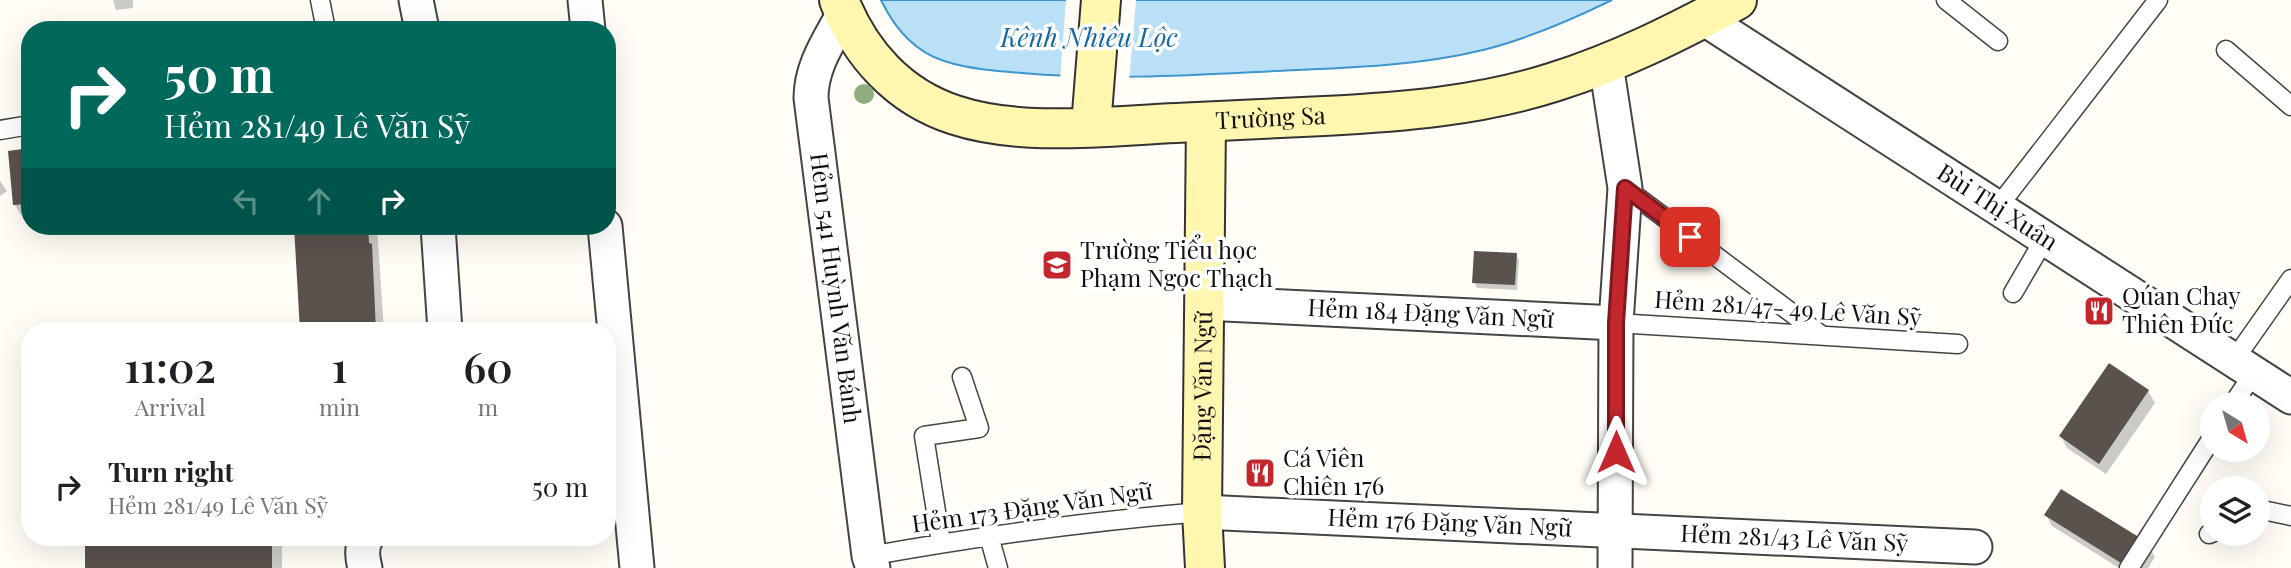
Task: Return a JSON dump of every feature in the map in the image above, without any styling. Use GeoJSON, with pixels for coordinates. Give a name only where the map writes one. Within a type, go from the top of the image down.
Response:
{"type":"FeatureCollection","features":[{"type":"Feature","properties":{"kind":"street"},"geometry":{"type":"LineString","coordinates":[[416,0],[420,21]]}},
{"type":"Feature","properties":{"kind":"street"},"geometry":{"type":"LineString","coordinates":[[585,0],[587,21]]}},
{"type":"Feature","properties":{"kind":"street"},"geometry":{"type":"LineString","coordinates":[[1091,127],[1101,0]]}},
{"type":"Feature","properties":{"kind":"street","name":"Trường Sa"},"geometry":{"type":"LineString","coordinates":[[842,6],[877,64],[920,100],[954,115],[979,121],[1041,127],[1091,127],[1430,109],[1498,97],[1553,83],[1606,64],[1737,0]]}},
{"type":"Feature","properties":{"kind":"street","name":"Hẻm 541 Huỳnh Văn Bánh"},"geometry":{"type":"LineString","coordinates":[[842,6],[816,65],[811,81],[811,98],[871,562]]}},
{"type":"Feature","properties":{"kind":"street","name":"Bùi Thị Xuân"},"geometry":{"type":"LineString","coordinates":[[1703,18],[2291,397]]}},
{"type":"Feature","properties":{"kind":"street"},"geometry":{"type":"LineString","coordinates":[[1606,64],[1625,188],[1616,323],[1615,568]]}},
{"type":"Feature","properties":{"kind":"street","name":"Đặng Văn Ngữ"},"geometry":{"type":"LineString","coordinates":[[1205,568],[1202,512],[1206,122]]}},
{"type":"Feature","properties":{"kind":"street"},"geometry":{"type":"LineString","coordinates":[[440,235],[444,322]]}},
{"type":"Feature","properties":{"kind":"street"},"geometry":{"type":"LineString","coordinates":[[606,235],[614,322]]}},
{"type":"Feature","properties":{"kind":"street","name":"Hẻm 184 Đặng Văn Ngữ"},"geometry":{"type":"LineString","coordinates":[[1203,303],[1616,323]]}},
{"type":"Feature","properties":{"kind":"street"},"geometry":{"type":"LineString","coordinates":[[616,347],[636,568]]}},
{"type":"Feature","properties":{"kind":"street","name":"Hẻm 176 Đặng Văn Ngữ"},"geometry":{"type":"LineString","coordinates":[[1202,512],[1615,530]]}},
{"type":"Feature","properties":{"kind":"street","name":"Hẻm 281/43 Lê Văn Sỹ"},"geometry":{"type":"LineString","coordinates":[[1615,530],[1975,545]]}},
{"type":"Feature","properties":{"kind":"street"},"geometry":{"type":"LineString","coordinates":[[363,546],[365,568]]}},
{"type":"Feature","properties":{"kind":"lane"},"geometry":{"type":"LineString","coordinates":[[320,0],[324,21]]}},
{"type":"Feature","properties":{"kind":"lane"},"geometry":{"type":"LineString","coordinates":[[1946,0],[1998,41]]}},
{"type":"Feature","properties":{"kind":"lane"},"geometry":{"type":"LineString","coordinates":[[1997,208],[2158,0]]}},
{"type":"Feature","properties":{"kind":"lane"},"geometry":{"type":"LineString","coordinates":[[2226,50],[2291,106]]}},
{"type":"Feature","properties":{"kind":"lane"},"geometry":{"type":"LineString","coordinates":[[0,130],[21,126]]}},
{"type":"Feature","properties":{"kind":"lane"},"geometry":{"type":"LineString","coordinates":[[1625,188],[1821,335]]}},
{"type":"Feature","properties":{"kind":"lane"},"geometry":{"type":"LineString","coordinates":[[2013,293],[2045,238]]}},
{"type":"Feature","properties":{"kind":"lane"},"geometry":{"type":"LineString","coordinates":[[2236,392],[2244,366],[2291,279]]}},
{"type":"Feature","properties":{"kind":"lane","name":"Hẻm 281/47- 49 Lê Văn Sỹ"},"geometry":{"type":"LineString","coordinates":[[1616,323],[1958,344]]}},
{"type":"Feature","properties":{"kind":"lane"},"geometry":{"type":"LineString","coordinates":[[941,543],[924,436],[979,428],[962,377]]}},
{"type":"Feature","properties":{"kind":"lane"},"geometry":{"type":"LineString","coordinates":[[2129,568],[2200,457]]}},
{"type":"Feature","properties":{"kind":"lane","name":"Hẻm 173 Đặng Văn Ngữ"},"geometry":{"type":"LineString","coordinates":[[871,562],[941,543],[1115,519],[1202,512]]}},
{"type":"Feature","properties":{"kind":"lane"},"geometry":{"type":"LineString","coordinates":[[2270,512],[2291,516]]}},
{"type":"Feature","properties":{"kind":"lane"},"geometry":{"type":"LineString","coordinates":[[989,536],[998,568]]}},
{"type":"Feature","properties":{"kind":"water","name":"Kênh Nhiêu Lộc"},"geometry":{"type":"Polygon","coordinates":[[[881,0],[1612,0],[1565,22],[1516,40],[1455,56],[1342,68],[1110,77],[1002,71],[944,61],[923,51],[906,37],[881,0]]]}},
{"type":"Feature","properties":{"kind":"pier"},"geometry":{"type":"Polygon","coordinates":[[[1066,0],[1136,0],[1129,82],[1060,80],[1066,0]]]}},
{"type":"Feature","properties":{"kind":"building"},"geometry":{"type":"Polygon","coordinates":[[[21,149],[21,205],[13,205],[8,151],[21,149]]]}},
{"type":"Feature","properties":{"kind":"building"},"geometry":{"type":"Polygon","coordinates":[[[295,235],[369,235],[369,243],[372,244],[376,322],[299,322],[295,235]]]}},
{"type":"Feature","properties":{"kind":"building"},"geometry":{"type":"Polygon","coordinates":[[[1474,251],[1517,253],[1515,285],[1472,283],[1474,251]]]}},
{"type":"Feature","properties":{"kind":"building"},"geometry":{"type":"Polygon","coordinates":[[[2109,363],[2149,390],[2099,464],[2059,436],[2109,363]]]}},
{"type":"Feature","properties":{"kind":"building"},"geometry":{"type":"Polygon","coordinates":[[[2061,489],[2150,544],[2129,568],[2044,515],[2061,489]]]}},
{"type":"Feature","properties":{"kind":"building"},"geometry":{"type":"Polygon","coordinates":[[[85,546],[272,546],[272,568],[85,568],[85,546]]]}},
{"type":"Feature","properties":{"kind":"place","name":"Trường Tiểu học Phạm Ngọc Thạch"},"geometry":{"type":"Point","coordinates":[1057,265]}},
{"type":"Feature","properties":{"kind":"place","name":"Qúan Chay Thiên Đức"},"geometry":{"type":"Point","coordinates":[2099,311]}},
{"type":"Feature","properties":{"kind":"place","name":"Cá Viên Chiên 176"},"geometry":{"type":"Point","coordinates":[1260,473]}},
{"type":"Feature","properties":{"kind":"route"},"geometry":{"type":"LineString","coordinates":[[1616,452],[1616,323],[1625,188],[1690,237]]}}]}
